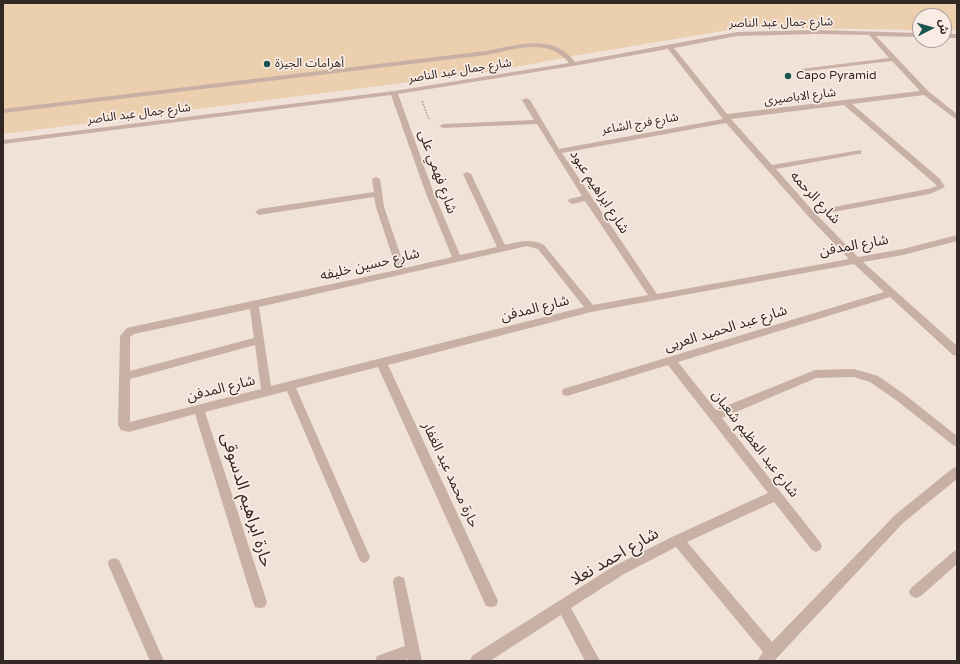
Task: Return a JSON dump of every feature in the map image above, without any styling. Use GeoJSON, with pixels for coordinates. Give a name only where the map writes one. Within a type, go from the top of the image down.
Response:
{"type":"FeatureCollection","features":[{"type":"Feature","properties":{"kind":"street","name":"شارع جمال عبد الناصر"},"geometry":{"type":"LineString","coordinates":[[3,142],[418,90],[737,34],[777,32],[912,35]]}},
{"type":"Feature","properties":{"kind":"street"},"geometry":{"type":"LineString","coordinates":[[871,34],[925,93],[957,118]]}},
{"type":"Feature","properties":{"kind":"street"},"geometry":{"type":"LineString","coordinates":[[3,111],[486,53],[536,44],[544,44],[558,49],[568,57],[572,64]]}},
{"type":"Feature","properties":{"kind":"street","name":"شارع الرحمه"},"geometry":{"type":"LineString","coordinates":[[668,46],[727,118],[811,214],[855,260],[957,352]]}},
{"type":"Feature","properties":{"kind":"street"},"geometry":{"type":"LineString","coordinates":[[801,71],[895,60]]}},
{"type":"Feature","properties":{"kind":"street","name":"شارع فهمي على"},"geometry":{"type":"LineString","coordinates":[[394,93],[429,191],[457,259]]}},
{"type":"Feature","properties":{"kind":"street","name":"شارع الاباصيرى"},"geometry":{"type":"LineString","coordinates":[[727,118],[925,93]]}},
{"type":"Feature","properties":{"kind":"street","name":"شارع ابراهيم عبود"},"geometry":{"type":"LineString","coordinates":[[526,100],[557,152],[654,297]]}},
{"type":"Feature","properties":{"kind":"street"},"geometry":{"type":"LineString","coordinates":[[811,214],[930,191],[941,187],[941,184],[845,102]]}},
{"type":"Feature","properties":{"kind":"street","name":"شارع فرج الشاعر"},"geometry":{"type":"LineString","coordinates":[[557,152],[727,118]]}},
{"type":"Feature","properties":{"kind":"street"},"geometry":{"type":"LineString","coordinates":[[443,126],[539,122]]}},
{"type":"Feature","properties":{"kind":"street"},"geometry":{"type":"LineString","coordinates":[[770,168],[858,152]]}},
{"type":"Feature","properties":{"kind":"street"},"geometry":{"type":"LineString","coordinates":[[468,174],[502,249]]}},
{"type":"Feature","properties":{"kind":"street"},"geometry":{"type":"LineString","coordinates":[[376,179],[380,207],[402,272]]}},
{"type":"Feature","properties":{"kind":"street"},"geometry":{"type":"LineString","coordinates":[[258,212],[378,194]]}},
{"type":"Feature","properties":{"kind":"street"},"geometry":{"type":"LineString","coordinates":[[572,201],[587,198]]}},
{"type":"Feature","properties":{"kind":"street","name":"شارع المدفن"},"geometry":{"type":"LineString","coordinates":[[125,376],[125,427],[592,309],[918,248],[957,238]]}},
{"type":"Feature","properties":{"kind":"street","name":"شارع حسين خليفه"},"geometry":{"type":"LineString","coordinates":[[125,376],[125,336],[127,333],[527,243],[539,245],[592,309]]}},
{"type":"Feature","properties":{"kind":"street","name":"شارع عبد الحميد العربى"},"geometry":{"type":"LineString","coordinates":[[567,392],[892,293]]}},
{"type":"Feature","properties":{"kind":"street"},"geometry":{"type":"LineString","coordinates":[[254,305],[267,392]]}},
{"type":"Feature","properties":{"kind":"street"},"geometry":{"type":"LineString","coordinates":[[125,376],[259,340]]}},
{"type":"Feature","properties":{"kind":"street","name":"شارع عبد العظيم شعبان"},"geometry":{"type":"LineString","coordinates":[[670,360],[816,546]]}},
{"type":"Feature","properties":{"kind":"street","name":"حارة محمد عبد الغفار"},"geometry":{"type":"LineString","coordinates":[[381,362],[491,601]]}},
{"type":"Feature","properties":{"kind":"street"},"geometry":{"type":"LineString","coordinates":[[714,416],[815,374],[854,373],[874,379],[900,397],[957,442]]}},
{"type":"Feature","properties":{"kind":"street"},"geometry":{"type":"LineString","coordinates":[[290,386],[364,557]]}},
{"type":"Feature","properties":{"kind":"street","name":"حارة ابراهيم الدسوقى"},"geometry":{"type":"LineString","coordinates":[[200,409],[260,602]]}},
{"type":"Feature","properties":{"kind":"street"},"geometry":{"type":"LineString","coordinates":[[678,540],[768,657],[899,519],[957,472]]}},
{"type":"Feature","properties":{"kind":"street","name":"شارع احمد نعلا"},"geometry":{"type":"LineString","coordinates":[[478,661],[619,570],[678,540],[776,495]]}},
{"type":"Feature","properties":{"kind":"street"},"geometry":{"type":"LineString","coordinates":[[916,592],[957,556]]}},
{"type":"Feature","properties":{"kind":"street"},"geometry":{"type":"LineString","coordinates":[[114,564],[157,661]]}},
{"type":"Feature","properties":{"kind":"street"},"geometry":{"type":"LineString","coordinates":[[382,661],[414,655],[399,582]]}},
{"type":"Feature","properties":{"kind":"street"},"geometry":{"type":"LineString","coordinates":[[563,606],[593,661]]}},
{"type":"Feature","properties":{"kind":"path"},"geometry":{"type":"LineString","coordinates":[[418,90],[429,119]]}},
{"type":"Feature","properties":{"kind":"sand","name":"أهرامات الجيزة"},"geometry":{"type":"Polygon","coordinates":[[[3,3],[957,3],[957,30],[952,30],[952,8],[912,8],[912,30],[747,27],[568,57],[495,71],[3,134],[3,3]]]}},
{"type":"Feature","properties":{"kind":"place","name":"أهرامات الجيزة"},"geometry":{"type":"Point","coordinates":[267,64]}},
{"type":"Feature","properties":{"kind":"place","name":"Capo Pyramid"},"geometry":{"type":"Point","coordinates":[788,76]}}]}
